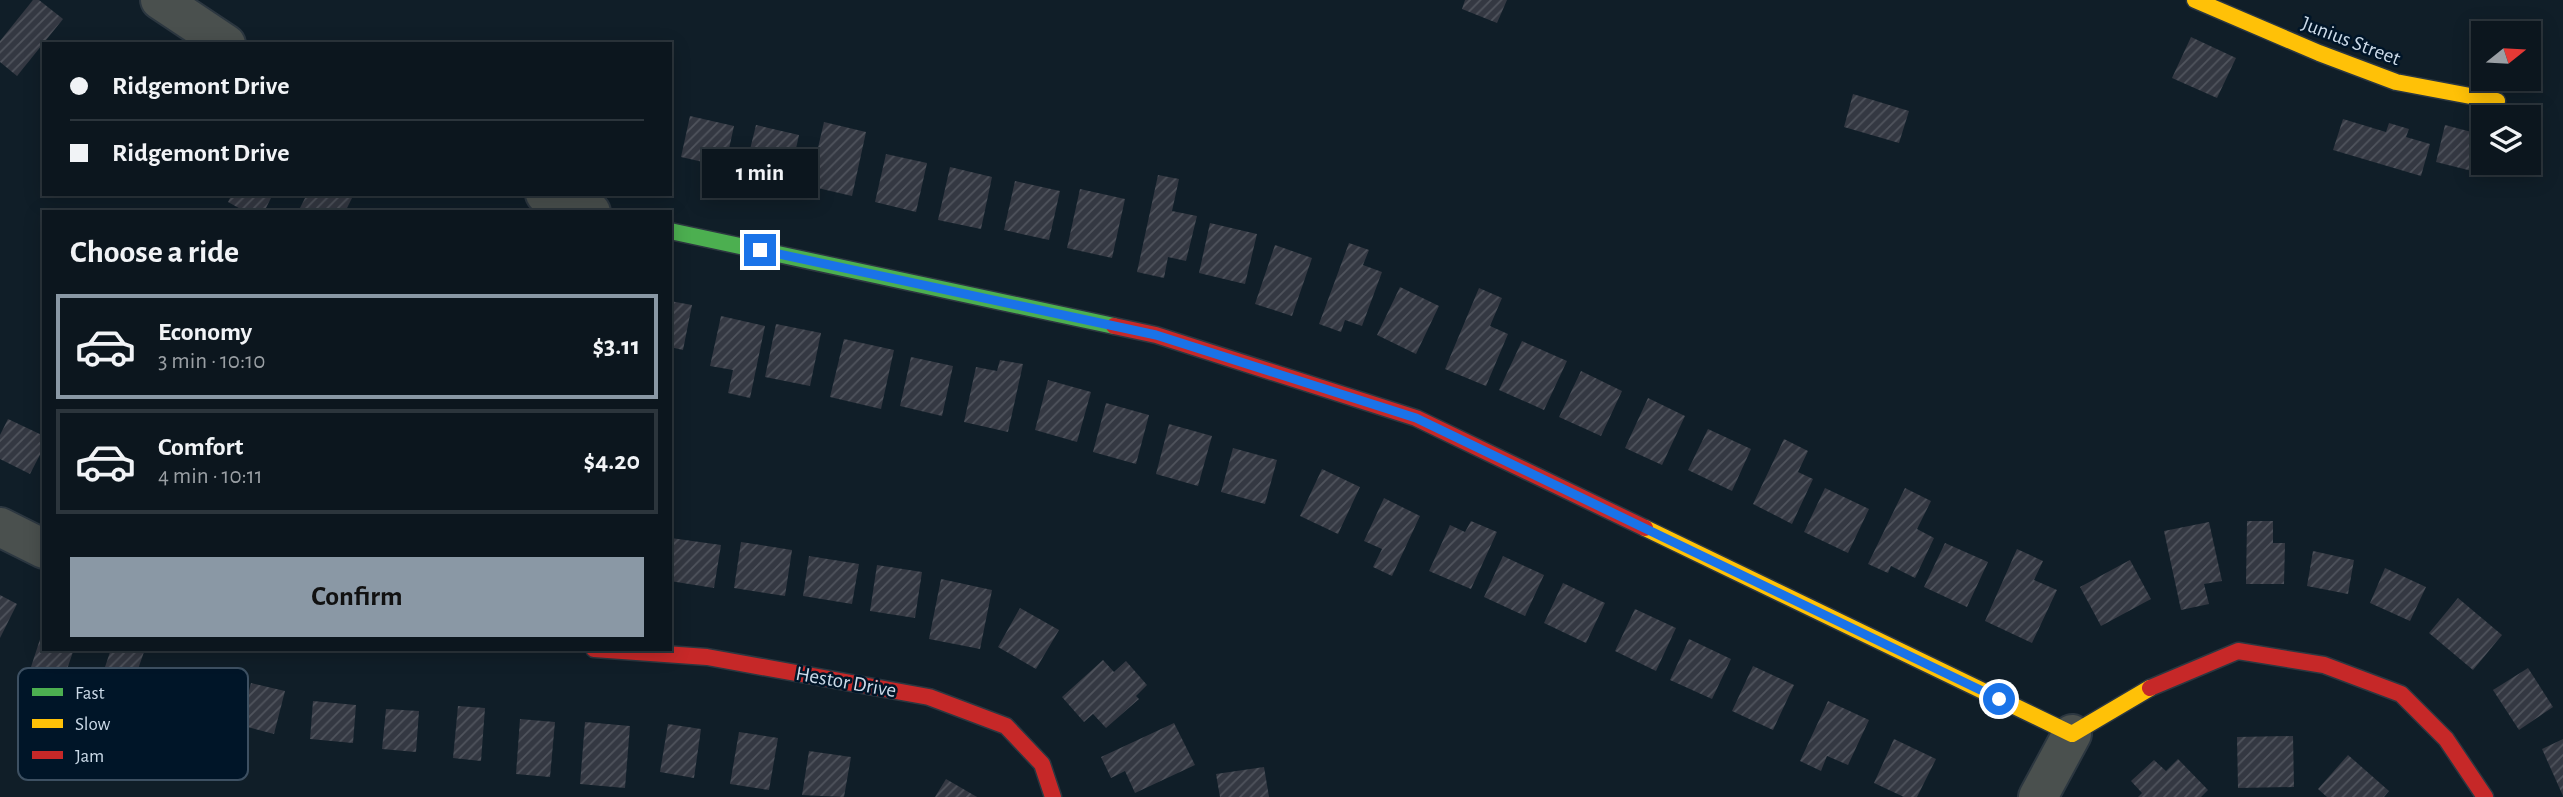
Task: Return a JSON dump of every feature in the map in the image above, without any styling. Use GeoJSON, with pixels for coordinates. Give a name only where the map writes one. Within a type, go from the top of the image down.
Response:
{"type":"FeatureCollection","features":[{"type":"Feature","properties":{"kind":"street"},"geometry":{"type":"LineString","coordinates":[[160,0],[223,42]]}},
{"type":"Feature","properties":{"kind":"street","name":"Junius Street"},"geometry":{"type":"LineString","coordinates":[[2195,0],[2310,49],[2398,82],[2497,101]]}},
{"type":"Feature","properties":{"kind":"street"},"geometry":{"type":"LineString","coordinates":[[550,196],[586,210]]}},
{"type":"Feature","properties":{"kind":"street"},"geometry":{"type":"LineString","coordinates":[[672,231],[1156,335],[1416,418],[2072,734]]}},
{"type":"Feature","properties":{"kind":"street"},"geometry":{"type":"LineString","coordinates":[[0,527],[42,548]]}},
{"type":"Feature","properties":{"kind":"street","name":"Hestor Drive"},"geometry":{"type":"LineString","coordinates":[[622,651],[707,657],[929,697],[1006,726],[1042,764],[1053,797]]}},
{"type":"Feature","properties":{"kind":"street"},"geometry":{"type":"LineString","coordinates":[[2038,797],[2072,734],[2156,684],[2238,651],[2324,665],[2401,695],[2446,739],[2485,797]]}},
{"type":"Feature","properties":{"kind":"building"},"geometry":{"type":"Polygon","coordinates":[[[33,0],[39,0],[63,19],[17,76],[0,62],[0,41],[33,0]]]}},
{"type":"Feature","properties":{"kind":"building"},"geometry":{"type":"Polygon","coordinates":[[[1465,0],[1507,0],[1497,23],[1462,9],[1465,0]]]}},
{"type":"Feature","properties":{"kind":"building"},"geometry":{"type":"Polygon","coordinates":[[[2191,37],[2236,58],[2217,98],[2172,78],[2191,37]]]}},
{"type":"Feature","properties":{"kind":"building"},"geometry":{"type":"Polygon","coordinates":[[[1853,94],[1909,111],[1899,143],[1844,127],[1853,94]]]}},
{"type":"Feature","properties":{"kind":"building"},"geometry":{"type":"Polygon","coordinates":[[[690,116],[734,126],[725,167],[681,157],[690,116]]]}},
{"type":"Feature","properties":{"kind":"building"},"geometry":{"type":"Polygon","coordinates":[[[2343,119],[2386,132],[2389,123],[2409,129],[2406,137],[2430,144],[2421,176],[2333,150],[2343,119]]]}},
{"type":"Feature","properties":{"kind":"building"},"geometry":{"type":"Polygon","coordinates":[[[824,122],[866,132],[852,196],[809,186],[824,122]]]}},
{"type":"Feature","properties":{"kind":"building"},"geometry":{"type":"Polygon","coordinates":[[[756,125],[799,135],[789,180],[745,170],[756,125]]]}},
{"type":"Feature","properties":{"kind":"building"},"geometry":{"type":"Polygon","coordinates":[[[2445,125],[2471,132],[2471,171],[2436,162],[2445,125]]]}},
{"type":"Feature","properties":{"kind":"building"},"geometry":{"type":"Polygon","coordinates":[[[886,154],[927,163],[916,212],[875,202],[886,154]]]}},
{"type":"Feature","properties":{"kind":"building"},"geometry":{"type":"Polygon","coordinates":[[[950,167],[992,177],[981,229],[938,220],[950,167]]]}},
{"type":"Feature","properties":{"kind":"building"},"geometry":{"type":"Polygon","coordinates":[[[1158,175],[1179,179],[1172,211],[1197,216],[1186,261],[1168,257],[1164,278],[1137,272],[1158,175]]]}},
{"type":"Feature","properties":{"kind":"building"},"geometry":{"type":"Polygon","coordinates":[[[1015,181],[1060,191],[1049,240],[1004,230],[1015,181]]]}},
{"type":"Feature","properties":{"kind":"building"},"geometry":{"type":"Polygon","coordinates":[[[1080,189],[1125,199],[1112,258],[1067,248],[1080,189]]]}},
{"type":"Feature","properties":{"kind":"building"},"geometry":{"type":"Polygon","coordinates":[[[231,196],[272,196],[265,210],[242,210],[228,202],[231,196]]]}},
{"type":"Feature","properties":{"kind":"building"},"geometry":{"type":"Polygon","coordinates":[[[306,196],[353,196],[346,210],[299,210],[306,196]]]}},
{"type":"Feature","properties":{"kind":"building"},"geometry":{"type":"Polygon","coordinates":[[[1210,223],[1257,234],[1245,284],[1199,273],[1210,223]]]}},
{"type":"Feature","properties":{"kind":"building"},"geometry":{"type":"Polygon","coordinates":[[[1349,243],[1369,250],[1363,265],[1382,272],[1362,326],[1345,320],[1341,332],[1319,324],[1349,243]]]}},
{"type":"Feature","properties":{"kind":"building"},"geometry":{"type":"Polygon","coordinates":[[[1275,245],[1312,258],[1292,316],[1255,304],[1275,245]]]}},
{"type":"Feature","properties":{"kind":"building"},"geometry":{"type":"Polygon","coordinates":[[[1400,287],[1439,306],[1416,354],[1377,335],[1400,287]]]}},
{"type":"Feature","properties":{"kind":"building"},"geometry":{"type":"Polygon","coordinates":[[[1479,288],[1502,298],[1490,326],[1508,334],[1486,386],[1445,369],[1479,288]]]}},
{"type":"Feature","properties":{"kind":"building"},"geometry":{"type":"Polygon","coordinates":[[[672,301],[692,305],[683,350],[672,347],[672,301]]]}},
{"type":"Feature","properties":{"kind":"building"},"geometry":{"type":"Polygon","coordinates":[[[721,316],[765,326],[750,398],[728,393],[733,370],[710,366],[721,316]]]}},
{"type":"Feature","properties":{"kind":"building"},"geometry":{"type":"Polygon","coordinates":[[[776,324],[821,333],[810,386],[765,377],[776,324]]]}},
{"type":"Feature","properties":{"kind":"building"},"geometry":{"type":"Polygon","coordinates":[[[844,339],[894,350],[881,409],[830,397],[844,339]]]}},
{"type":"Feature","properties":{"kind":"building"},"geometry":{"type":"Polygon","coordinates":[[[1522,341],[1567,361],[1544,410],[1499,390],[1522,341]]]}},
{"type":"Feature","properties":{"kind":"building"},"geometry":{"type":"Polygon","coordinates":[[[911,357],[953,366],[942,416],[900,406],[911,357]]]}},
{"type":"Feature","properties":{"kind":"building"},"geometry":{"type":"Polygon","coordinates":[[[1000,360],[1023,364],[1008,432],[964,422],[976,367],[997,371],[1000,360]]]}},
{"type":"Feature","properties":{"kind":"building"},"geometry":{"type":"Polygon","coordinates":[[[1581,371],[1622,391],[1601,436],[1559,417],[1581,371]]]}},
{"type":"Feature","properties":{"kind":"building"},"geometry":{"type":"Polygon","coordinates":[[[1048,380],[1091,392],[1077,442],[1035,430],[1048,380]]]}},
{"type":"Feature","properties":{"kind":"building"},"geometry":{"type":"Polygon","coordinates":[[[1648,398],[1685,416],[1662,465],[1625,448],[1648,398]]]}},
{"type":"Feature","properties":{"kind":"building"},"geometry":{"type":"Polygon","coordinates":[[[1106,403],[1149,415],[1136,464],[1093,452],[1106,403]]]}},
{"type":"Feature","properties":{"kind":"building"},"geometry":{"type":"Polygon","coordinates":[[[8,419],[42,435],[42,451],[30,474],[0,459],[0,435],[8,419]]]}},
{"type":"Feature","properties":{"kind":"building"},"geometry":{"type":"Polygon","coordinates":[[[1169,424],[1212,436],[1198,486],[1156,474],[1169,424]]]}},
{"type":"Feature","properties":{"kind":"building"},"geometry":{"type":"Polygon","coordinates":[[[1708,429],[1751,449],[1732,491],[1688,470],[1708,429]]]}},
{"type":"Feature","properties":{"kind":"building"},"geometry":{"type":"Polygon","coordinates":[[[1784,439],[1808,451],[1798,472],[1813,479],[1792,524],[1753,504],[1784,439]]]}},
{"type":"Feature","properties":{"kind":"building"},"geometry":{"type":"Polygon","coordinates":[[[1233,448],[1277,460],[1265,504],[1221,492],[1233,448]]]}},
{"type":"Feature","properties":{"kind":"building"},"geometry":{"type":"Polygon","coordinates":[[[1322,469],[1360,487],[1338,534],[1300,516],[1322,469]]]}},
{"type":"Feature","properties":{"kind":"building"},"geometry":{"type":"Polygon","coordinates":[[[1825,488],[1869,509],[1848,553],[1804,532],[1825,488]]]}},
{"type":"Feature","properties":{"kind":"building"},"geometry":{"type":"Polygon","coordinates":[[[1905,488],[1931,501],[1917,529],[1934,538],[1915,578],[1891,566],[1888,573],[1868,564],[1905,488]]]}},
{"type":"Feature","properties":{"kind":"building"},"geometry":{"type":"Polygon","coordinates":[[[1384,498],[1420,516],[1392,576],[1373,567],[1382,549],[1364,541],[1384,498]]]}},
{"type":"Feature","properties":{"kind":"building"},"geometry":{"type":"Polygon","coordinates":[[[1471,521],[1497,532],[1471,589],[1429,571],[1450,525],[1465,532],[1471,521]]]}},
{"type":"Feature","properties":{"kind":"building"},"geometry":{"type":"Polygon","coordinates":[[[2247,521],[2273,521],[2273,543],[2285,543],[2284,584],[2246,584],[2247,521]]]}},
{"type":"Feature","properties":{"kind":"building"},"geometry":{"type":"Polygon","coordinates":[[[2209,522],[2222,581],[2204,584],[2209,604],[2181,610],[2164,531],[2209,522]]]}},
{"type":"Feature","properties":{"kind":"building"},"geometry":{"type":"Polygon","coordinates":[[[672,538],[721,545],[714,588],[672,581],[672,538]]]}},
{"type":"Feature","properties":{"kind":"building"},"geometry":{"type":"Polygon","coordinates":[[[741,542],[792,550],[785,596],[734,588],[741,542]]]}},
{"type":"Feature","properties":{"kind":"building"},"geometry":{"type":"Polygon","coordinates":[[[1945,543],[1988,562],[1967,607],[1924,587],[1945,543]]]}},
{"type":"Feature","properties":{"kind":"building"},"geometry":{"type":"Polygon","coordinates":[[[2017,549],[2043,561],[2034,580],[2057,590],[2032,643],[1985,621],[2017,549]]]}},
{"type":"Feature","properties":{"kind":"building"},"geometry":{"type":"Polygon","coordinates":[[[2313,551],[2354,560],[2348,594],[2307,586],[2313,551]]]}},
{"type":"Feature","properties":{"kind":"building"},"geometry":{"type":"Polygon","coordinates":[[[809,556],[859,564],[852,604],[803,596],[809,556]]]}},
{"type":"Feature","properties":{"kind":"building"},"geometry":{"type":"Polygon","coordinates":[[[1503,556],[1544,575],[1525,616],[1484,597],[1503,556]]]}},
{"type":"Feature","properties":{"kind":"building"},"geometry":{"type":"Polygon","coordinates":[[[2130,560],[2151,599],[2101,626],[2080,587],[2130,560]]]}},
{"type":"Feature","properties":{"kind":"building"},"geometry":{"type":"Polygon","coordinates":[[[877,565],[922,572],[915,618],[870,611],[877,565]]]}},
{"type":"Feature","properties":{"kind":"building"},"geometry":{"type":"Polygon","coordinates":[[[2385,568],[2426,587],[2410,621],[2370,603],[2385,568]]]}},
{"type":"Feature","properties":{"kind":"building"},"geometry":{"type":"Polygon","coordinates":[[[941,579],[992,590],[980,649],[929,639],[941,579]]]}},
{"type":"Feature","properties":{"kind":"building"},"geometry":{"type":"Polygon","coordinates":[[[1563,583],[1605,603],[1586,643],[1544,623],[1563,583]]]}},
{"type":"Feature","properties":{"kind":"building"},"geometry":{"type":"Polygon","coordinates":[[[0,595],[17,604],[0,638],[0,595]]]}},
{"type":"Feature","properties":{"kind":"building"},"geometry":{"type":"Polygon","coordinates":[[[2458,598],[2502,635],[2473,670],[2429,633],[2458,598]]]}},
{"type":"Feature","properties":{"kind":"building"},"geometry":{"type":"Polygon","coordinates":[[[1020,608],[1059,630],[1036,669],[998,647],[1020,608]]]}},
{"type":"Feature","properties":{"kind":"building"},"geometry":{"type":"Polygon","coordinates":[[[1635,609],[1676,628],[1656,671],[1615,651],[1635,609]]]}},
{"type":"Feature","properties":{"kind":"building"},"geometry":{"type":"Polygon","coordinates":[[[42,633],[42,651],[73,651],[67,668],[31,667],[42,633]]]}},
{"type":"Feature","properties":{"kind":"building"},"geometry":{"type":"Polygon","coordinates":[[[1689,639],[1731,659],[1712,699],[1670,680],[1689,639]]]}},
{"type":"Feature","properties":{"kind":"building"},"geometry":{"type":"Polygon","coordinates":[[[110,651],[144,651],[138,668],[105,668],[110,651]]]}},
{"type":"Feature","properties":{"kind":"building"},"geometry":{"type":"Polygon","coordinates":[[[1103,660],[1114,672],[1126,661],[1147,685],[1136,696],[1139,699],[1106,728],[1093,714],[1084,722],[1062,697],[1103,660]]]}},
{"type":"Feature","properties":{"kind":"building"},"geometry":{"type":"Polygon","coordinates":[[[1753,666],[1794,685],[1773,730],[1732,711],[1753,666]]]}},
{"type":"Feature","properties":{"kind":"building"},"geometry":{"type":"Polygon","coordinates":[[[2528,668],[2553,707],[2519,730],[2493,690],[2528,668]]]}},
{"type":"Feature","properties":{"kind":"building"},"geometry":{"type":"Polygon","coordinates":[[[251,683],[285,691],[274,734],[248,727],[248,694],[251,683]]]}},
{"type":"Feature","properties":{"kind":"building"},"geometry":{"type":"Polygon","coordinates":[[[313,701],[356,705],[353,743],[310,739],[313,701]]]}},
{"type":"Feature","properties":{"kind":"building"},"geometry":{"type":"Polygon","coordinates":[[[1828,701],[1869,720],[1848,765],[1827,756],[1821,771],[1800,761],[1828,701]]]}},
{"type":"Feature","properties":{"kind":"building"},"geometry":{"type":"Polygon","coordinates":[[[458,706],[485,708],[481,761],[453,758],[458,706]]]}},
{"type":"Feature","properties":{"kind":"building"},"geometry":{"type":"Polygon","coordinates":[[[386,709],[419,711],[416,752],[382,749],[386,709]]]}},
{"type":"Feature","properties":{"kind":"building"},"geometry":{"type":"Polygon","coordinates":[[[520,719],[555,722],[550,777],[516,774],[520,719]]]}},
{"type":"Feature","properties":{"kind":"building"},"geometry":{"type":"Polygon","coordinates":[[[585,722],[630,726],[625,788],[580,784],[585,722]]]}},
{"type":"Feature","properties":{"kind":"building"},"geometry":{"type":"Polygon","coordinates":[[[1174,723],[1195,765],[1135,793],[1125,771],[1111,778],[1101,757],[1174,723]]]}},
{"type":"Feature","properties":{"kind":"building"},"geometry":{"type":"Polygon","coordinates":[[[668,724],[701,729],[694,778],[660,772],[668,724]]]}},
{"type":"Feature","properties":{"kind":"building"},"geometry":{"type":"Polygon","coordinates":[[[739,732],[778,738],[769,790],[730,784],[739,732]]]}},
{"type":"Feature","properties":{"kind":"building"},"geometry":{"type":"Polygon","coordinates":[[[2293,736],[2294,787],[2238,788],[2237,737],[2293,736]]]}},
{"type":"Feature","properties":{"kind":"building"},"geometry":{"type":"Polygon","coordinates":[[[1894,739],[1936,759],[1917,797],[1904,797],[1874,783],[1894,739]]]}},
{"type":"Feature","properties":{"kind":"building"},"geometry":{"type":"Polygon","coordinates":[[[2563,739],[2563,796],[2542,749],[2563,739]]]}},
{"type":"Feature","properties":{"kind":"building"},"geometry":{"type":"Polygon","coordinates":[[[809,751],[851,757],[844,797],[802,795],[809,751]]]}},
{"type":"Feature","properties":{"kind":"building"},"geometry":{"type":"Polygon","coordinates":[[[2348,755],[2389,791],[2384,797],[2327,797],[2318,789],[2348,755]]]}},
{"type":"Feature","properties":{"kind":"building"},"geometry":{"type":"Polygon","coordinates":[[[2178,759],[2208,790],[2201,797],[2138,797],[2142,793],[2131,781],[2154,760],[2166,771],[2178,759]]]}},
{"type":"Feature","properties":{"kind":"building"},"geometry":{"type":"Polygon","coordinates":[[[1264,767],[1269,797],[1220,797],[1216,774],[1264,767]]]}},
{"type":"Feature","properties":{"kind":"building"},"geometry":{"type":"Polygon","coordinates":[[[946,779],[977,797],[935,797],[946,779]]]}},
{"type":"Feature","properties":{"kind":"traffic: fast"},"geometry":{"type":"LineString","coordinates":[[672,231],[1114,326]]}},
{"type":"Feature","properties":{"kind":"traffic: slow"},"geometry":{"type":"LineString","coordinates":[[2195,0],[2319,53],[2396,82],[2497,101]]}},
{"type":"Feature","properties":{"kind":"traffic: slow"},"geometry":{"type":"LineString","coordinates":[[1645,528],[2072,734],[2150,688]]}},
{"type":"Feature","properties":{"kind":"traffic: jam"},"geometry":{"type":"LineString","coordinates":[[1114,326],[1156,335],[1416,418],[1645,528]]}},
{"type":"Feature","properties":{"kind":"traffic: jam"},"geometry":{"type":"LineString","coordinates":[[622,651],[707,657],[929,697],[1006,726],[1042,764],[1053,797]]}},
{"type":"Feature","properties":{"kind":"traffic: jam"},"geometry":{"type":"LineString","coordinates":[[2150,688],[2238,651],[2324,665],[2401,694],[2446,739],[2485,797]]}},
{"type":"Feature","properties":{"kind":"route"},"geometry":{"type":"LineString","coordinates":[[760,250],[1156,335],[1416,418],[1999,699]]}}]}
